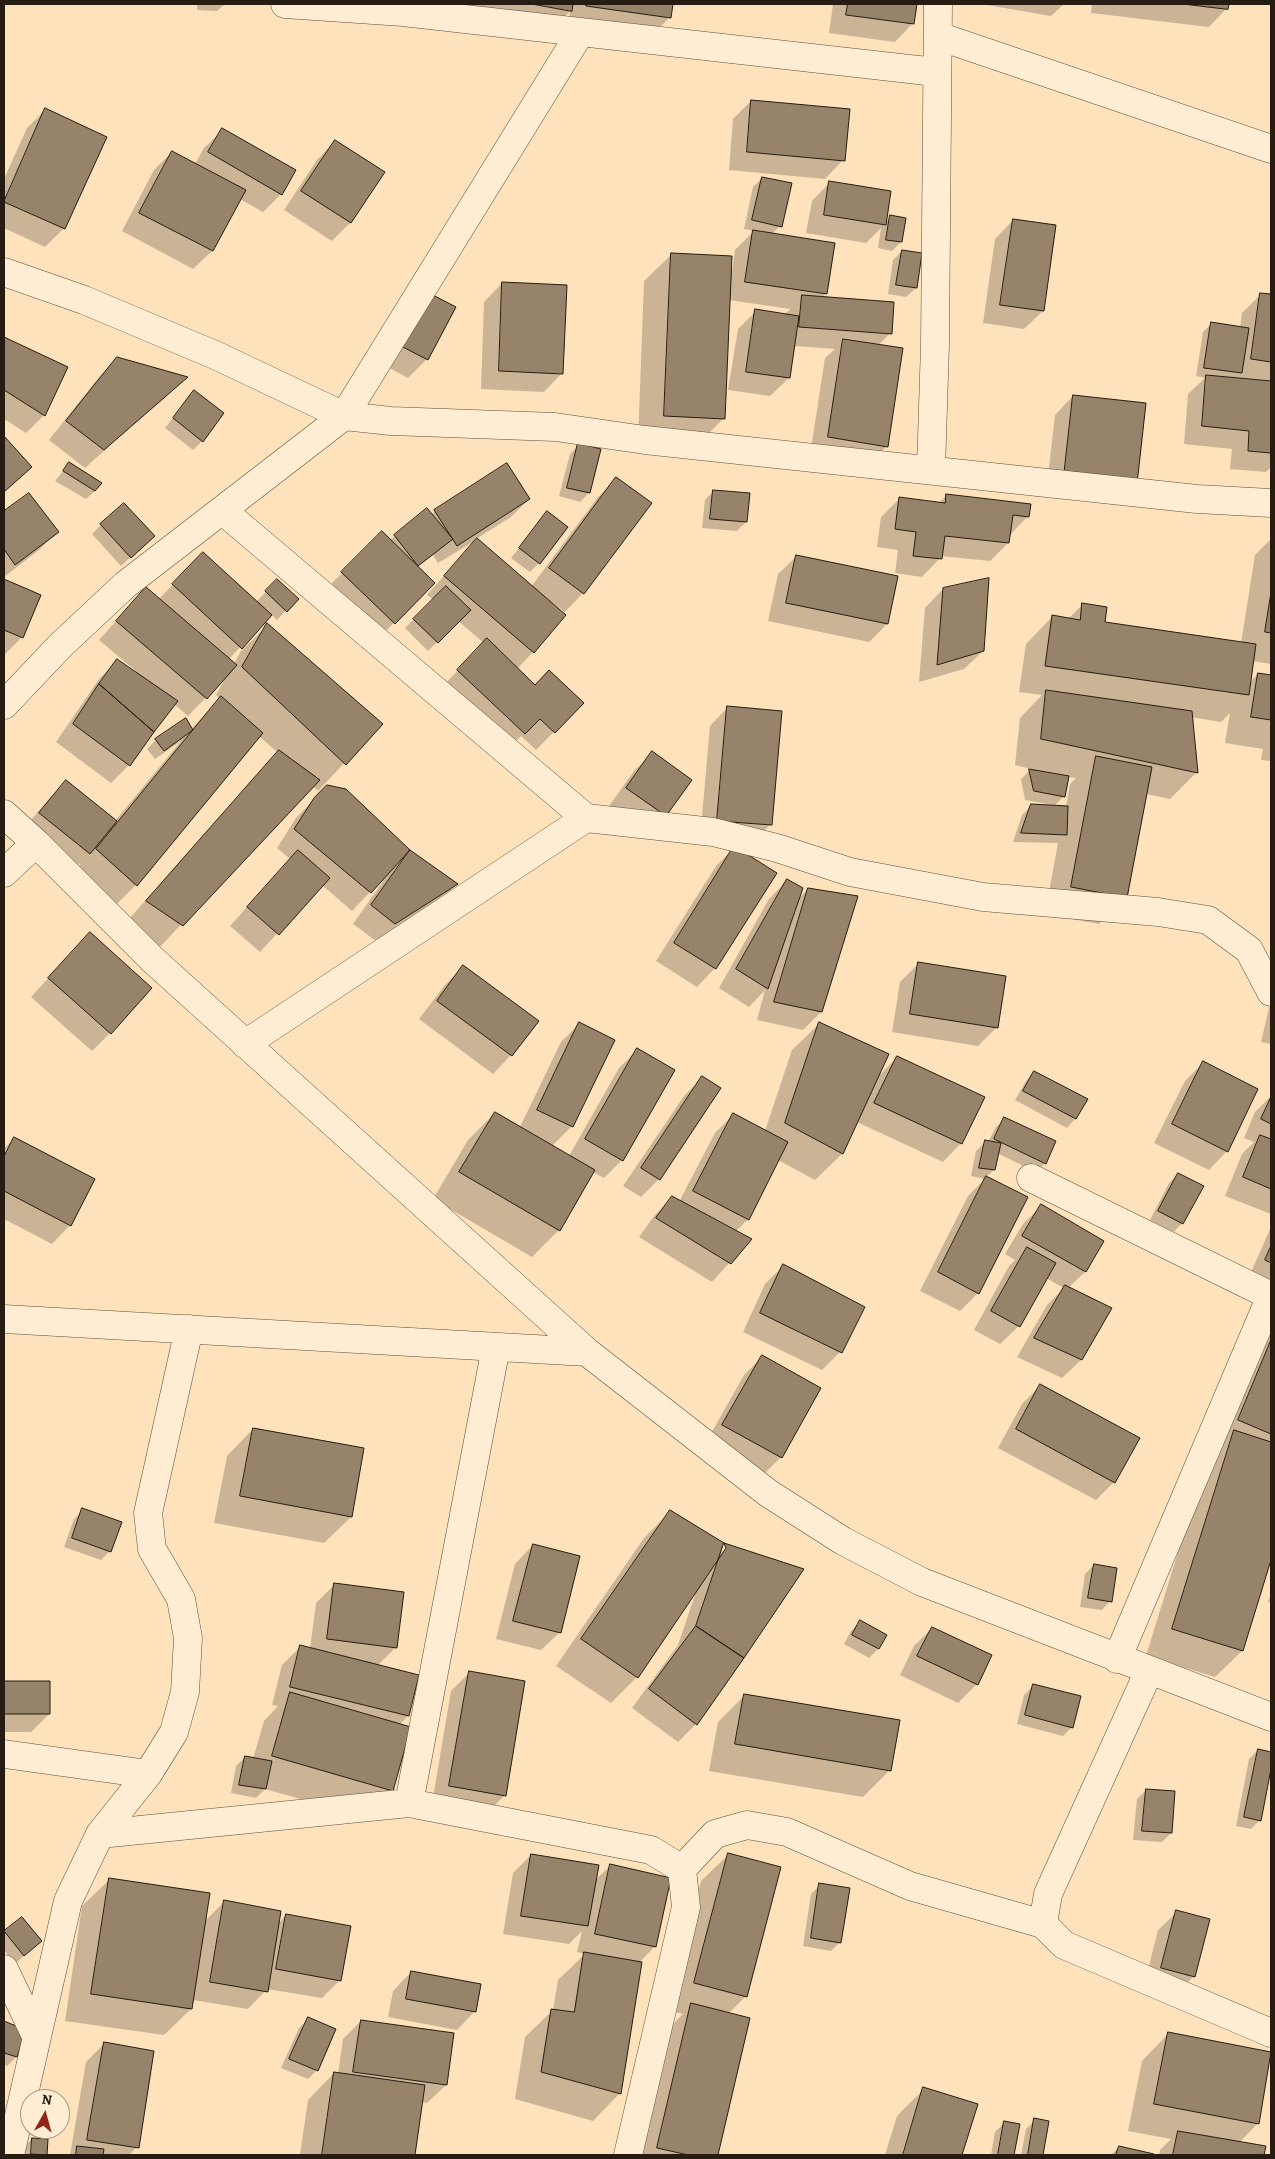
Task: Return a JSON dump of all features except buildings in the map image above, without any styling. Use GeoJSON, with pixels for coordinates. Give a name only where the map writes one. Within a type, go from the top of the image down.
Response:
{"type":"FeatureCollection","features":[{"type":"Feature","properties":{"kind":"street"},"geometry":{"type":"LineString","coordinates":[[285,4],[404,8],[580,32],[936,72]]}},
{"type":"Feature","properties":{"kind":"street"},"geometry":{"type":"LineString","coordinates":[[931,469],[935,345],[938,4]]}},
{"type":"Feature","properties":{"kind":"street"},"geometry":{"type":"LineString","coordinates":[[4,705],[60,646],[126,585],[344,416],[580,32]]}},
{"type":"Feature","properties":{"kind":"street"},"geometry":{"type":"LineString","coordinates":[[938,36],[1271,148]]}},
{"type":"Feature","properties":{"kind":"street"},"geometry":{"type":"LineString","coordinates":[[4,272],[84,300],[215,355],[344,416],[555,427],[645,440],[931,469],[1197,499],[1271,503]]}},
{"type":"Feature","properties":{"kind":"street"},"geometry":{"type":"LineString","coordinates":[[223,511],[586,818],[713,832],[777,848],[850,872],[983,897],[1158,912],[1208,920],[1249,950],[1271,992]]}},
{"type":"Feature","properties":{"kind":"street"},"geometry":{"type":"LineString","coordinates":[[4,814],[36,843],[153,960],[587,1352],[768,1493],[843,1541],[922,1582],[1271,1717]]}},
{"type":"Feature","properties":{"kind":"street"},"geometry":{"type":"LineString","coordinates":[[245,1044],[586,818]]}},
{"type":"Feature","properties":{"kind":"street"},"geometry":{"type":"LineString","coordinates":[[4,873],[36,843]]}},
{"type":"Feature","properties":{"kind":"street"},"geometry":{"type":"LineString","coordinates":[[1031,1178],[1271,1296],[1117,1659]]}},
{"type":"Feature","properties":{"kind":"street"},"geometry":{"type":"LineString","coordinates":[[4,1319],[587,1352]]}},
{"type":"Feature","properties":{"kind":"street"},"geometry":{"type":"LineString","coordinates":[[10,2155],[68,1901],[100,1834],[148,1774],[174,1732],[185,1692],[188,1638],[180,1598],[152,1550],[148,1513],[190,1329]]}},
{"type":"Feature","properties":{"kind":"street"},"geometry":{"type":"LineString","coordinates":[[409,1803],[496,1347]]}},
{"type":"Feature","properties":{"kind":"street"},"geometry":{"type":"LineString","coordinates":[[1043,1924],[1048,1894],[1149,1671]]}},
{"type":"Feature","properties":{"kind":"street"},"geometry":{"type":"LineString","coordinates":[[4,1754],[148,1774]]}},
{"type":"Feature","properties":{"kind":"street"},"geometry":{"type":"LineString","coordinates":[[100,1834],[409,1803],[651,1850],[682,1869]]}},
{"type":"Feature","properties":{"kind":"street"},"geometry":{"type":"LineString","coordinates":[[628,2155],[686,1907],[682,1869],[715,1834],[747,1825],[787,1832],[910,1886],[1043,1924],[1064,1945],[1271,2033]]}},
{"type":"Feature","properties":{"kind":"street"},"geometry":{"type":"LineString","coordinates":[[4,1969],[36,2036]]}}]}
